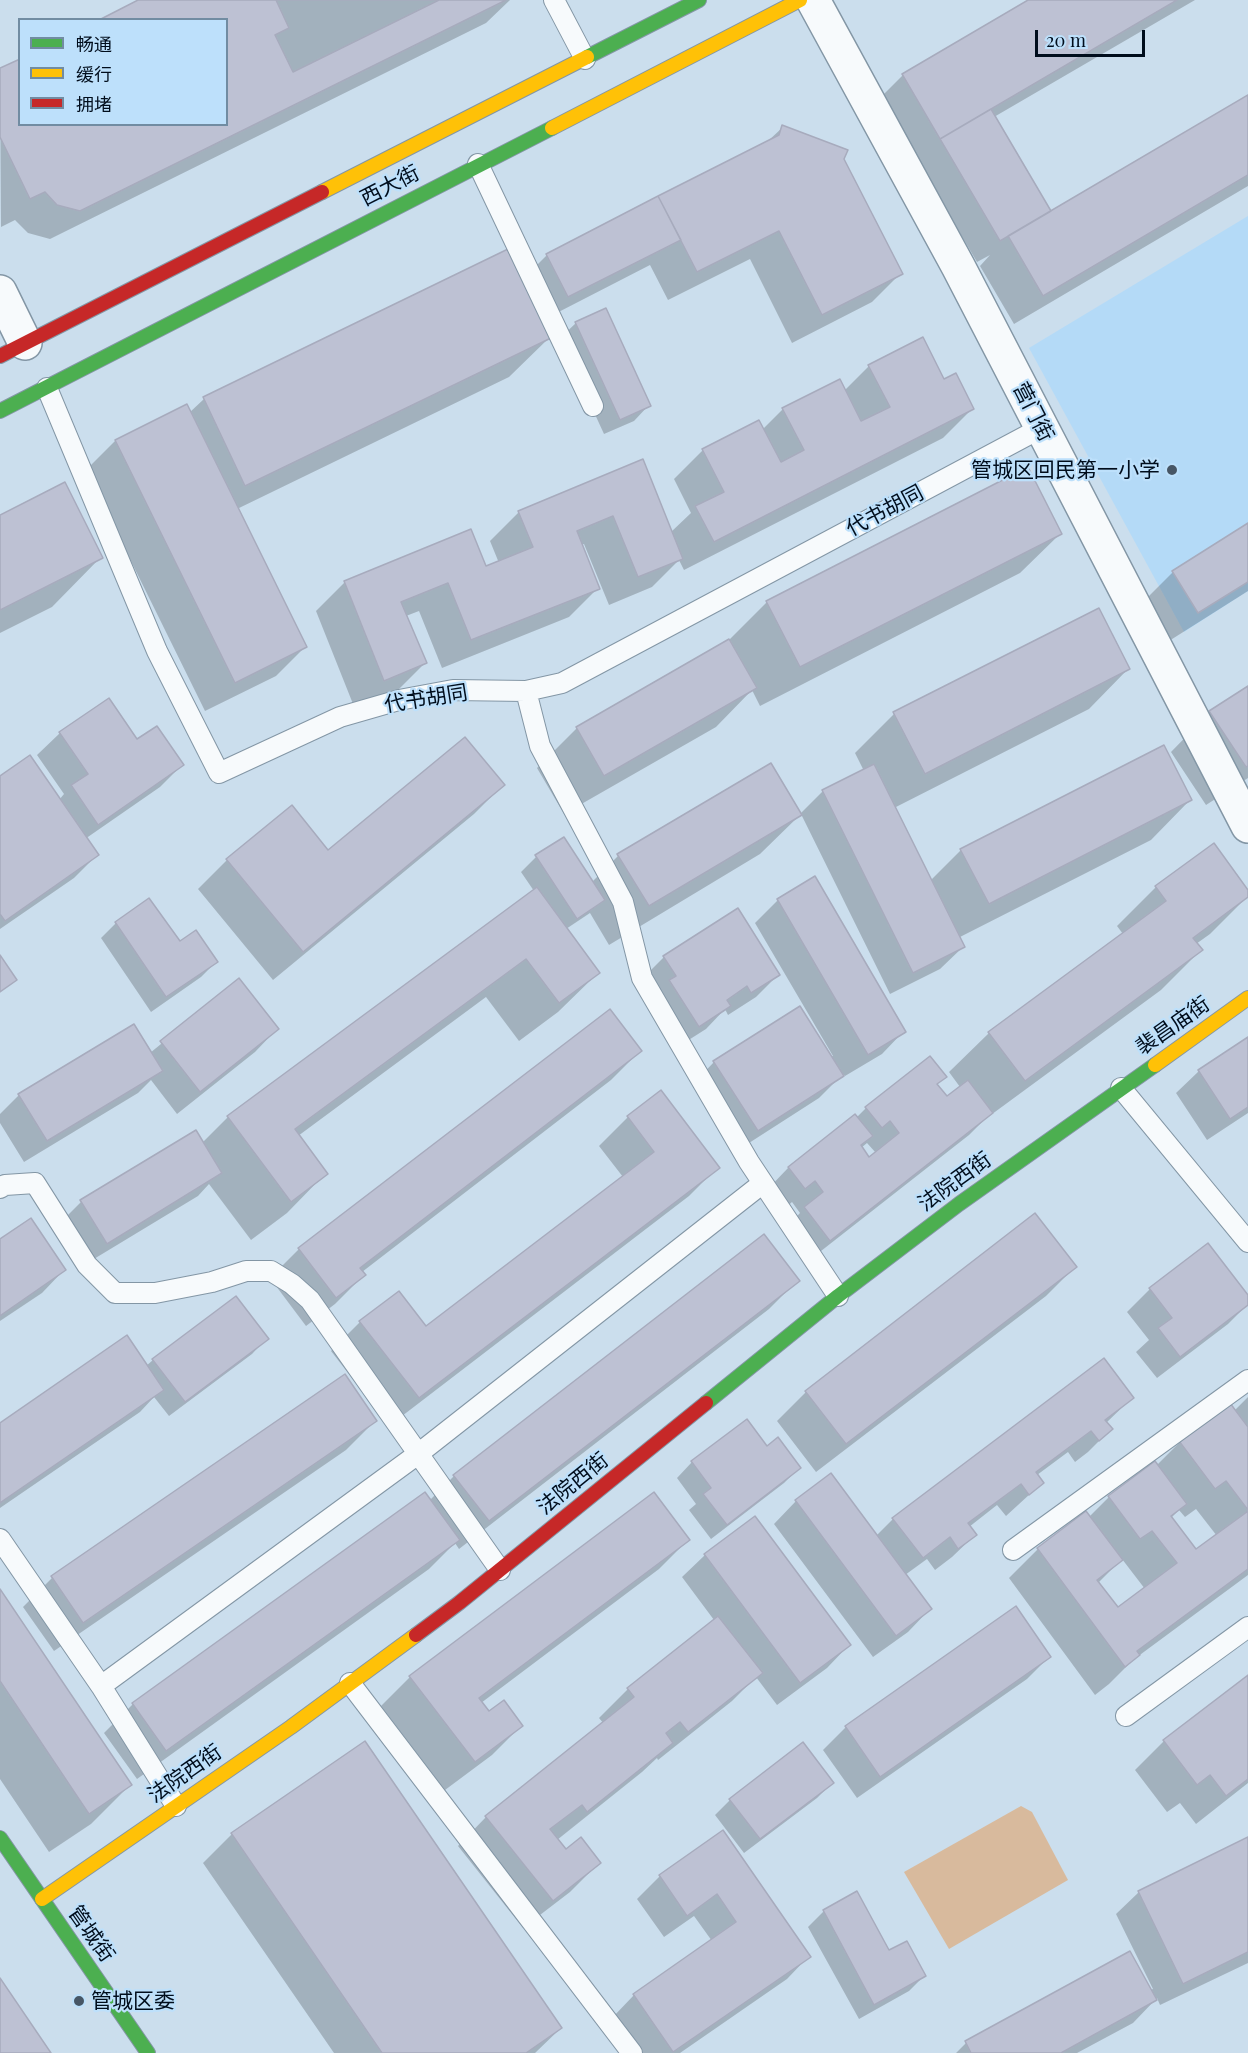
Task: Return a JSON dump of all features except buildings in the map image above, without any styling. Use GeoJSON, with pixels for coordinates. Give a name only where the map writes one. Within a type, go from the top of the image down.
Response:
{"type":"FeatureCollection","features":[{"type":"Feature","properties":{"kind":"street","name":"西大街"},"geometry":{"type":"LineString","coordinates":[[13,350],[699,0]]}},
{"type":"Feature","properties":{"kind":"street","name":"西大街"},"geometry":{"type":"LineString","coordinates":[[0,411],[800,0]]}},
{"type":"Feature","properties":{"kind":"street","name":"营门街"},"geometry":{"type":"LineString","coordinates":[[813,0],[958,266],[1248,826]]}},
{"type":"Feature","properties":{"kind":"street"},"geometry":{"type":"LineString","coordinates":[[0,292],[13,350]]}},
{"type":"Feature","properties":{"kind":"street","name":"裴昌庙街"},"geometry":{"type":"LineString","coordinates":[[1121,1088],[1248,998]]}},
{"type":"Feature","properties":{"kind":"street","name":"法院西街"},"geometry":{"type":"LineString","coordinates":[[42,1899],[350,1683],[500,1570],[838,1296],[959,1204],[1121,1088]]}},
{"type":"Feature","properties":{"kind":"street","name":"管城街"},"geometry":{"type":"LineString","coordinates":[[0,1838],[148,2053]]}},
{"type":"Feature","properties":{"kind":"lane"},"geometry":{"type":"LineString","coordinates":[[554,0],[585,59]]}},
{"type":"Feature","properties":{"kind":"lane"},"geometry":{"type":"LineString","coordinates":[[478,164],[593,406]]}},
{"type":"Feature","properties":{"kind":"lane","name":"代书胡同"},"geometry":{"type":"LineString","coordinates":[[47,388],[157,651],[219,773],[340,717],[399,700],[453,690],[526,691],[562,683],[1041,428]]}},
{"type":"Feature","properties":{"kind":"lane"},"geometry":{"type":"LineString","coordinates":[[526,691],[540,746],[623,902],[642,978],[763,1183],[838,1296]]}},
{"type":"Feature","properties":{"kind":"lane"},"geometry":{"type":"LineString","coordinates":[[1121,1088],[1248,1242]]}},
{"type":"Feature","properties":{"kind":"lane"},"geometry":{"type":"LineString","coordinates":[[0,1188],[5,1185],[35,1183],[87,1265],[115,1293],[155,1293],[212,1282],[246,1271],[271,1271],[292,1284],[310,1300],[500,1570]]}},
{"type":"Feature","properties":{"kind":"lane"},"geometry":{"type":"LineString","coordinates":[[101,1686],[418,1454],[763,1183]]}},
{"type":"Feature","properties":{"kind":"lane"},"geometry":{"type":"LineString","coordinates":[[1013,1550],[1248,1380]]}},
{"type":"Feature","properties":{"kind":"lane"},"geometry":{"type":"LineString","coordinates":[[0,1539],[101,1686],[176,1806]]}},
{"type":"Feature","properties":{"kind":"lane"},"geometry":{"type":"LineString","coordinates":[[1126,1716],[1248,1627]]}},
{"type":"Feature","properties":{"kind":"lane"},"geometry":{"type":"LineString","coordinates":[[350,1683],[632,2053]]}},
{"type":"Feature","properties":{"kind":"shaded area","name":"管城区回民第一小学"},"geometry":{"type":"Polygon","coordinates":[[[1248,216],[1248,591],[1184,632],[1029,348],[1248,216]]]}},
{"type":"Feature","properties":{"kind":"shaded area"},"geometry":{"type":"Polygon","coordinates":[[[1021,1806],[1032,1812],[1068,1880],[949,1949],[904,1872],[1021,1806]]]}},
{"type":"Feature","properties":{"kind":"traffic: fast"},"geometry":{"type":"LineString","coordinates":[[587,57],[699,0]]}},
{"type":"Feature","properties":{"kind":"traffic: fast"},"geometry":{"type":"LineString","coordinates":[[0,411],[552,128]]}},
{"type":"Feature","properties":{"kind":"traffic: fast"},"geometry":{"type":"LineString","coordinates":[[706,1403],[838,1296],[959,1204],[1155,1065]]}},
{"type":"Feature","properties":{"kind":"traffic: fast"},"geometry":{"type":"LineString","coordinates":[[0,1838],[148,2053]]}},
{"type":"Feature","properties":{"kind":"traffic: slow"},"geometry":{"type":"LineString","coordinates":[[552,128],[800,0]]}},
{"type":"Feature","properties":{"kind":"traffic: slow"},"geometry":{"type":"LineString","coordinates":[[322,192],[587,57]]}},
{"type":"Feature","properties":{"kind":"traffic: slow"},"geometry":{"type":"LineString","coordinates":[[1155,1065],[1248,998]]}},
{"type":"Feature","properties":{"kind":"traffic: slow"},"geometry":{"type":"LineString","coordinates":[[42,1899],[291,1727],[416,1635]]}},
{"type":"Feature","properties":{"kind":"traffic: jam"},"geometry":{"type":"LineString","coordinates":[[0,356],[322,192]]}},
{"type":"Feature","properties":{"kind":"traffic: jam"},"geometry":{"type":"LineString","coordinates":[[416,1635],[459,1603],[706,1403]]}},
{"type":"Feature","properties":{"kind":"place","name":"管城区回民第一小学"},"geometry":{"type":"Point","coordinates":[1172,470]}},
{"type":"Feature","properties":{"kind":"place","name":"管城区委"},"geometry":{"type":"Point","coordinates":[79,2001]}}]}
